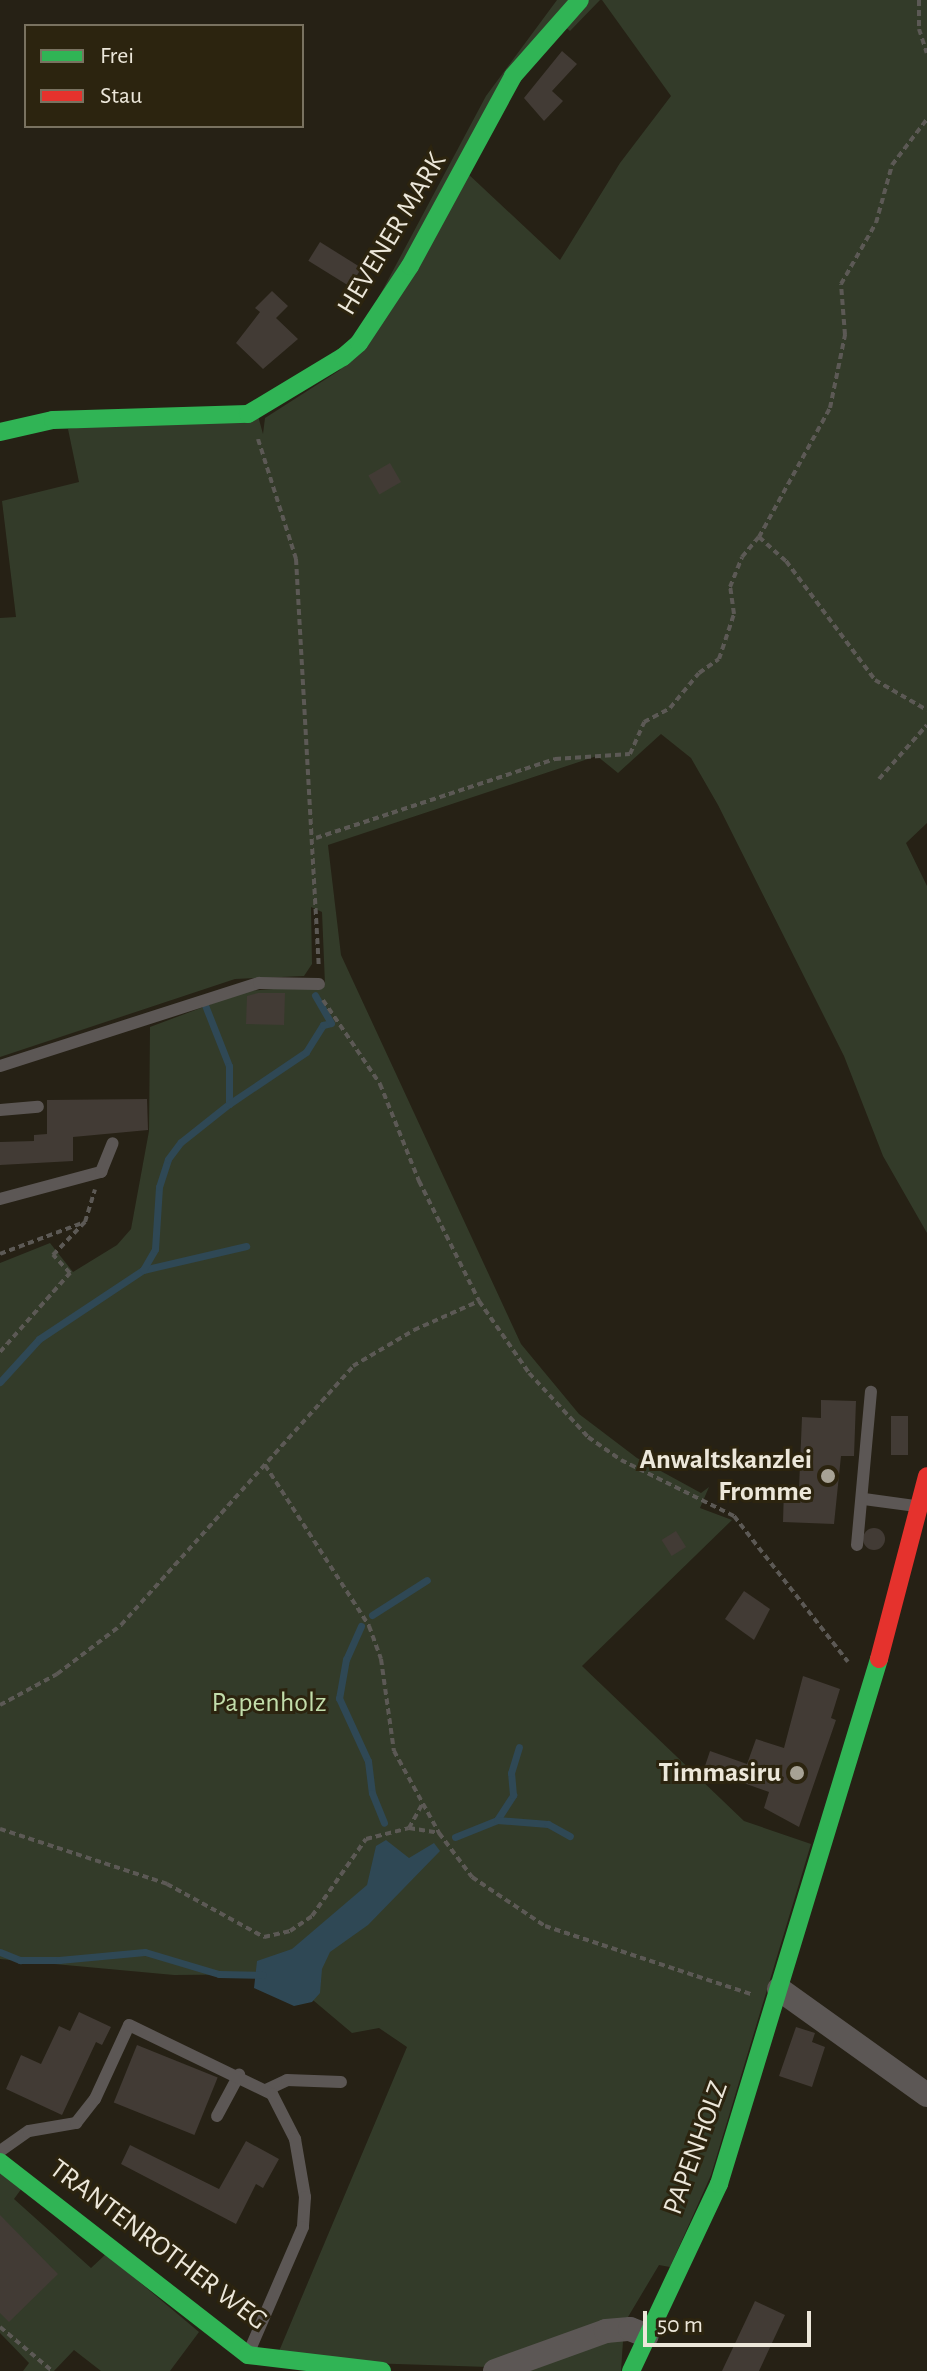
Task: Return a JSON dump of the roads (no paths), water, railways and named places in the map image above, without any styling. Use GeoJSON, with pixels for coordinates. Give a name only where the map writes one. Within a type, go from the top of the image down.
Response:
{"type":"FeatureCollection","features":[{"type":"Feature","properties":{"kind":"street","name":"HEVENER MARK"},"geometry":{"type":"LineString","coordinates":[[0,432],[53,420],[248,414],[359,343],[410,266],[513,76],[580,0]]}},
{"type":"Feature","properties":{"kind":"street","name":"PAPENHOLZ"},"geometry":{"type":"LineString","coordinates":[[631,2371],[719,2184],[870,1691],[927,1476]]}},
{"type":"Feature","properties":{"kind":"street"},"geometry":{"type":"LineString","coordinates":[[779,1989],[927,2095]]}},
{"type":"Feature","properties":{"kind":"street","name":"TRANTENROTHER WEG"},"geometry":{"type":"LineString","coordinates":[[0,2162],[248,2355],[283,2363],[382,2371]]}},
{"type":"Feature","properties":{"kind":"street"},"geometry":{"type":"LineString","coordinates":[[495,2371],[606,2331],[630,2329],[647,2336]]}},
{"type":"Feature","properties":{"kind":"lane"},"geometry":{"type":"LineString","coordinates":[[0,1066],[259,983],[319,984]]}},
{"type":"Feature","properties":{"kind":"lane"},"geometry":{"type":"LineString","coordinates":[[0,1110],[38,1107]]}},
{"type":"Feature","properties":{"kind":"lane"},"geometry":{"type":"LineString","coordinates":[[0,1199],[101,1172],[113,1143]]}},
{"type":"Feature","properties":{"kind":"lane"},"geometry":{"type":"LineString","coordinates":[[857,1545],[864,1499],[871,1392]]}},
{"type":"Feature","properties":{"kind":"lane"},"geometry":{"type":"LineString","coordinates":[[864,1499],[918,1506]]}},
{"type":"Feature","properties":{"kind":"lane"},"geometry":{"type":"LineString","coordinates":[[0,2151],[29,2131],[76,2123],[95,2099],[129,2025],[266,2090],[295,2139],[305,2197],[303,2227],[248,2355]]}},
{"type":"Feature","properties":{"kind":"lane"},"geometry":{"type":"LineString","coordinates":[[217,2116],[239,2075]]}},
{"type":"Feature","properties":{"kind":"lane"},"geometry":{"type":"LineString","coordinates":[[266,2090],[287,2080],[341,2082]]}},
{"type":"Feature","properties":{"kind":"water"},"geometry":{"type":"Polygon","coordinates":[[[386,1840],[409,1858],[434,1843],[440,1851],[368,1925],[330,1952],[322,1969],[320,1993],[312,2002],[294,2006],[254,1988],[257,1961],[292,1949],[367,1885],[376,1846],[386,1840]]]}},
{"type":"Feature","properties":{"kind":"waterway"},"geometry":{"type":"LineString","coordinates":[[0,1382],[39,1339],[143,1270],[155,1249],[159,1187],[168,1159],[181,1142],[229,1104],[306,1052],[323,1025],[331,1023],[315,995]]}},
{"type":"Feature","properties":{"kind":"waterway"},"geometry":{"type":"LineString","coordinates":[[203,1000],[229,1066],[229,1104]]}},
{"type":"Feature","properties":{"kind":"waterway"},"geometry":{"type":"LineString","coordinates":[[143,1270],[246,1246]]}},
{"type":"Feature","properties":{"kind":"waterway"},"geometry":{"type":"LineString","coordinates":[[372,1615],[427,1580]]}},
{"type":"Feature","properties":{"kind":"waterway"},"geometry":{"type":"LineString","coordinates":[[361,1626],[346,1659],[339,1698],[368,1761],[372,1793],[384,1823]]}},
{"type":"Feature","properties":{"kind":"waterway"},"geometry":{"type":"LineString","coordinates":[[497,1820],[513,1795],[511,1773],[519,1747]]}},
{"type":"Feature","properties":{"kind":"waterway"},"geometry":{"type":"LineString","coordinates":[[455,1837],[497,1820],[548,1824],[570,1836]]}},
{"type":"Feature","properties":{"kind":"waterway"},"geometry":{"type":"LineString","coordinates":[[0,1952],[20,1960],[59,1960],[145,1952],[219,1974],[263,1975]]}},
{"type":"Feature","properties":{"kind":"place","name":"Anwaltskanzlei Fromme"},"geometry":{"type":"Point","coordinates":[828,1476]}},
{"type":"Feature","properties":{"kind":"place","name":"Timmasiru"},"geometry":{"type":"Point","coordinates":[797,1773]}},
{"type":"Feature","properties":{"kind":"park label","name":"Papenholz"},"geometry":{"type":"Point","coordinates":[269,1703]}}]}
